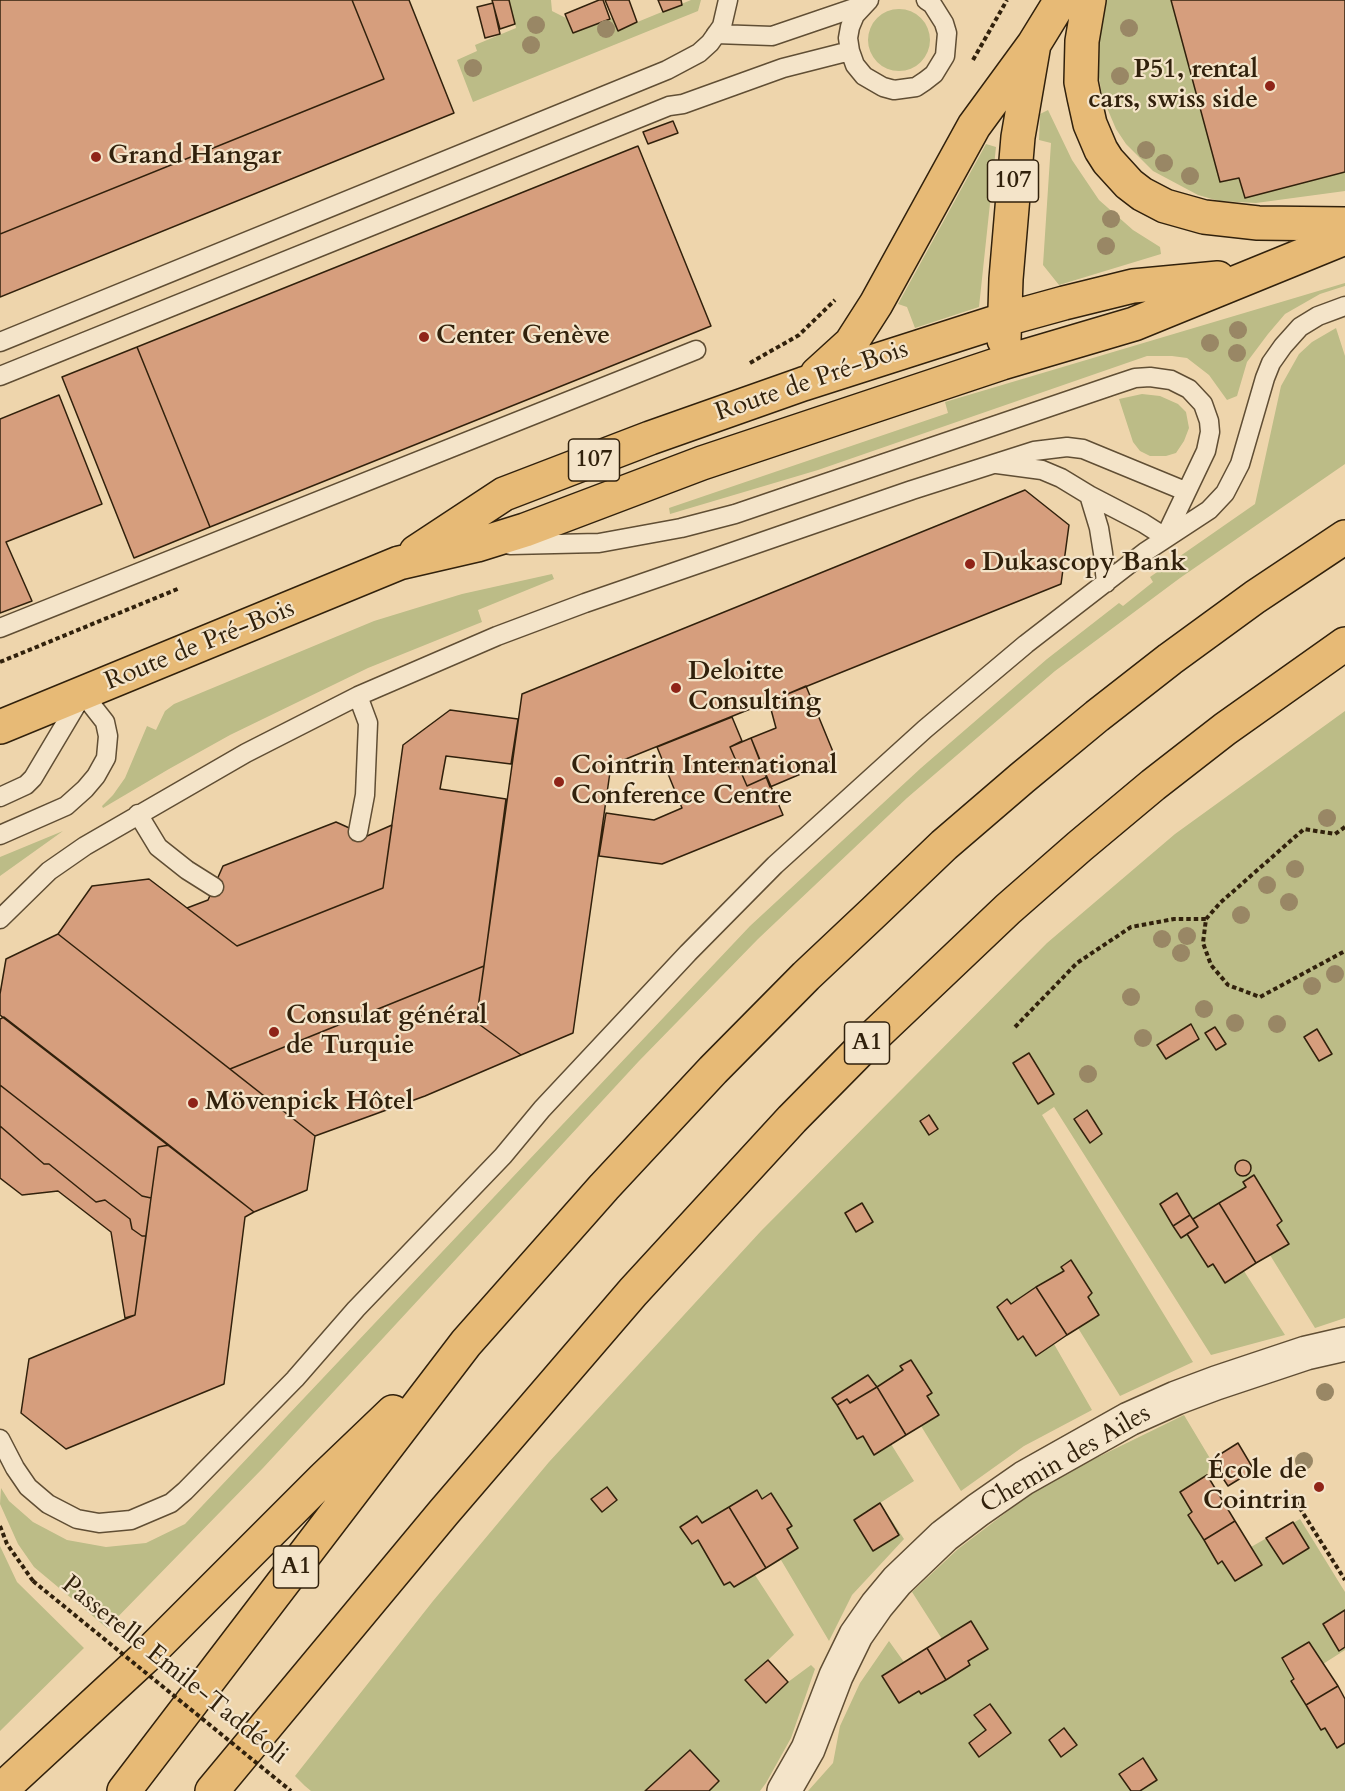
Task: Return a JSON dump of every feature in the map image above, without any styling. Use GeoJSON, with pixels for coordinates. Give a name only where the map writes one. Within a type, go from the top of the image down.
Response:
{"type":"FeatureCollection","features":[{"type":"Feature","properties":{"kind":"main road","name":"107"},"geometry":{"type":"LineString","coordinates":[[803,384],[851,343],[876,304],[974,126],[1034,44],[1061,0]]}},
{"type":"Feature","properties":{"kind":"main road"},"geometry":{"type":"LineString","coordinates":[[1089,0],[1081,53],[1081,82],[1090,124],[1108,161],[1130,184],[1142,194],[1165,206],[1204,217],[1258,223],[1345,225]]}},
{"type":"Feature","properties":{"kind":"main road","name":"107"},"geometry":{"type":"LineString","coordinates":[[1002,363],[1015,158],[1034,44]]}},
{"type":"Feature","properties":{"kind":"main road","name":"Route de Pré-Bois"},"geometry":{"type":"LineString","coordinates":[[0,727],[399,563],[477,545],[525,530],[702,463],[1002,363],[1134,324],[1345,238]]}},
{"type":"Feature","properties":{"kind":"main road","name":"Route de Pré-Bois"},"geometry":{"type":"LineString","coordinates":[[399,563],[504,494],[650,438],[803,384],[1006,319],[1133,286],[1251,275]]}},
{"type":"Feature","properties":{"kind":"main road","name":"A1"},"geometry":{"type":"LineString","coordinates":[[124,1791],[466,1343],[604,1187],[713,1071],[806,976],[944,846],[1088,723],[1170,658],[1255,597],[1345,537]]}},
{"type":"Feature","properties":{"kind":"main road","name":"A1"},"geometry":{"type":"LineString","coordinates":[[212,1791],[444,1512],[633,1292],[762,1151],[871,1039],[1008,909],[1107,823],[1225,729],[1345,644]]}},
{"type":"Feature","properties":{"kind":"main road"},"geometry":{"type":"LineString","coordinates":[[0,1791],[144,1658],[324,1478],[466,1343]]}},
{"type":"Feature","properties":{"kind":"main road"},"geometry":{"type":"LineString","coordinates":[[29,1791],[144,1658]]}},
{"type":"Feature","properties":{"kind":"main road"},"geometry":{"type":"LineString","coordinates":[[222,1791],[253,1744]]}},
{"type":"Feature","properties":{"kind":"street","name":"Chemin des Ailes"},"geometry":{"type":"LineString","coordinates":[[784,1791],[808,1749],[836,1676],[856,1635],[897,1581],[944,1536],[1024,1478],[1130,1419],[1206,1387],[1306,1353],[1345,1344]]}},
{"type":"Feature","properties":{"kind":"lane"},"geometry":{"type":"LineString","coordinates":[[0,342],[667,70],[699,53],[716,34],[722,26],[728,0]]}},
{"type":"Feature","properties":{"kind":"lane"},"geometry":{"type":"LineString","coordinates":[[866,3],[855,15],[848,38],[855,65],[864,76],[883,87],[905,89],[926,81],[941,65],[947,45],[944,23],[931,1]]}},
{"type":"Feature","properties":{"kind":"lane"},"geometry":{"type":"LineString","coordinates":[[716,34],[772,36],[866,3]]}},
{"type":"Feature","properties":{"kind":"lane"},"geometry":{"type":"LineString","coordinates":[[0,376],[669,106],[683,104],[783,68],[850,51]]}},
{"type":"Feature","properties":{"kind":"lane"},"geometry":{"type":"LineString","coordinates":[[0,1441],[28,1487],[48,1504],[77,1519],[99,1523],[121,1522],[143,1516],[171,1503],[205,1473],[295,1379],[356,1310],[495,1165],[542,1109],[732,907],[841,804],[1026,644],[1165,537],[1209,510],[1225,493],[1240,464],[1271,363],[1300,327],[1318,316],[1345,306]]}},
{"type":"Feature","properties":{"kind":"lane"},"geometry":{"type":"LineString","coordinates":[[0,628],[696,350]]}},
{"type":"Feature","properties":{"kind":"lane"},"geometry":{"type":"LineString","coordinates":[[477,545],[599,543],[681,528],[735,514],[1135,378],[1150,377],[1171,380],[1189,389],[1203,404],[1209,420],[1208,443],[1165,537]]}},
{"type":"Feature","properties":{"kind":"lane"},"geometry":{"type":"LineString","coordinates":[[0,919],[49,871],[138,814],[246,753],[358,696],[488,640],[585,603],[1034,451],[1067,447],[1096,454],[1185,491]]}},
{"type":"Feature","properties":{"kind":"lane"},"geometry":{"type":"LineString","coordinates":[[993,464],[1042,470],[1061,478],[1165,537]]}},
{"type":"Feature","properties":{"kind":"lane"},"geometry":{"type":"LineString","coordinates":[[1089,495],[1102,545],[1106,583]]}},
{"type":"Feature","properties":{"kind":"lane"},"geometry":{"type":"LineString","coordinates":[[0,797],[26,785],[33,778],[83,694],[105,722],[108,736],[106,758],[96,776],[86,789],[66,806],[0,835]]}},
{"type":"Feature","properties":{"kind":"lane"},"geometry":{"type":"LineString","coordinates":[[358,696],[368,723],[365,795],[358,832]]}},
{"type":"Feature","properties":{"kind":"lane"},"geometry":{"type":"LineString","coordinates":[[138,814],[158,847],[214,887]]}},
{"type":"Feature","properties":{"kind":"path"},"geometry":{"type":"LineString","coordinates":[[1345,827],[1335,834],[1304,829],[1221,903],[1206,920],[1203,943],[1211,964],[1228,985],[1260,997],[1345,951]]}},
{"type":"Feature","properties":{"kind":"path"},"geometry":{"type":"LineString","coordinates":[[1015,1027],[1077,963],[1131,927],[1174,919],[1206,920]]}},
{"type":"Feature","properties":{"kind":"path"},"geometry":{"type":"LineString","coordinates":[[1285,1496],[1291,1494],[1345,1580]]}},
{"type":"Feature","properties":{"kind":"path","name":"Passerelle Emile-Taddéoli"},"geometry":{"type":"LineString","coordinates":[[0,1526],[7,1544],[33,1581],[291,1791]]}},
{"type":"Feature","properties":{"kind":"green space"},"geometry":{"type":"Polygon","coordinates":[[[509,0],[551,0],[552,11],[566,18],[573,33],[613,18],[618,30],[691,0],[701,0],[698,11],[473,102],[457,60],[477,51],[475,45],[516,28],[509,0]]]}},
{"type":"Feature","properties":{"kind":"green space"},"geometry":{"type":"Polygon","coordinates":[[[1106,0],[1171,0],[1220,182],[1239,178],[1245,198],[1345,172],[1345,191],[1256,203],[1219,201],[1198,195],[1153,171],[1126,144],[1116,129],[1102,96],[1096,58],[1106,0]]]}},
{"type":"Feature","properties":{"kind":"green space"},"geometry":{"type":"Polygon","coordinates":[[[899,9],[911,11],[921,18],[928,28],[930,40],[928,52],[921,62],[911,69],[899,71],[887,69],[877,62],[870,52],[868,40],[870,28],[877,18],[887,11],[899,9]]]}},
{"type":"Feature","properties":{"kind":"green space"},"geometry":{"type":"Polygon","coordinates":[[[1048,110],[1072,160],[1099,200],[1133,230],[1160,247],[1161,254],[1059,285],[1043,265],[1051,143],[1039,140],[1040,114],[1048,110]]]}},
{"type":"Feature","properties":{"kind":"green space"},"geometry":{"type":"Polygon","coordinates":[[[986,144],[996,147],[979,307],[915,328],[907,307],[898,304],[986,144]]]}},
{"type":"Feature","properties":{"kind":"green space"},"geometry":{"type":"Polygon","coordinates":[[[1345,283],[1345,286],[1320,294],[1285,314],[1247,362],[1237,396],[1227,400],[1209,375],[1187,358],[1147,356],[818,470],[670,514],[669,508],[948,413],[945,402],[1345,283]]]}},
{"type":"Feature","properties":{"kind":"green space"},"geometry":{"type":"Polygon","coordinates":[[[1336,328],[1345,356],[1345,464],[1180,578],[1055,671],[907,798],[758,939],[639,1061],[263,1468],[107,1628],[34,1567],[18,1544],[0,1504],[1,1488],[9,1501],[33,1522],[67,1540],[106,1547],[146,1543],[185,1524],[750,926],[921,768],[1047,659],[1119,603],[1123,606],[1153,582],[1150,577],[1255,504],[1281,386],[1299,354],[1312,342],[1336,328]]]}},
{"type":"Feature","properties":{"kind":"green space"},"geometry":{"type":"Polygon","coordinates":[[[1142,394],[1160,396],[1178,404],[1186,412],[1189,428],[1176,453],[1166,456],[1150,456],[1140,451],[1133,442],[1119,399],[1142,394]]]}},
{"type":"Feature","properties":{"kind":"green space"},"geometry":{"type":"Polygon","coordinates":[[[552,574],[554,579],[478,610],[482,622],[368,668],[230,735],[103,808],[102,806],[125,778],[147,726],[156,730],[165,711],[174,704],[374,621],[462,594],[552,574]]]}},
{"type":"Feature","properties":{"kind":"green space"},"geometry":{"type":"Polygon","coordinates":[[[1345,711],[1345,1318],[1315,1328],[1270,1255],[1244,1271],[1285,1335],[1211,1355],[1054,1107],[1042,1115],[1193,1362],[1120,1396],[1078,1328],[1054,1344],[1092,1410],[1024,1446],[961,1491],[921,1426],[891,1444],[914,1481],[880,1503],[904,1539],[852,1595],[829,1641],[781,1560],[755,1575],[794,1635],[768,1660],[788,1682],[811,1665],[815,1669],[791,1738],[760,1791],[311,1791],[305,1786],[295,1776],[433,1601],[549,1462],[761,1231],[1047,943],[1175,834],[1345,711]]]}},
{"type":"Feature","properties":{"kind":"green space"},"geometry":{"type":"Polygon","coordinates":[[[63,831],[0,876],[0,857],[63,831]]]}},
{"type":"Feature","properties":{"kind":"green space"},"geometry":{"type":"Polygon","coordinates":[[[1184,1415],[1211,1460],[1207,1475],[1251,1547],[1300,1519],[1345,1592],[1345,1650],[1323,1664],[1345,1699],[1345,1791],[808,1791],[833,1763],[840,1726],[860,1683],[889,1641],[904,1662],[942,1639],[912,1592],[958,1549],[1033,1492],[1184,1415]]]}},
{"type":"Feature","properties":{"kind":"green space"},"geometry":{"type":"Polygon","coordinates":[[[0,1546],[17,1582],[84,1648],[0,1731],[0,1546]]]}},
{"type":"Feature","properties":{"kind":"building","name":"Grand Hangar"},"geometry":{"type":"Polygon","coordinates":[[[0,0],[352,0],[384,79],[0,234],[0,0]]]}},
{"type":"Feature","properties":{"kind":"building"},"geometry":{"type":"Polygon","coordinates":[[[352,0],[409,0],[454,113],[0,297],[0,234],[384,79],[352,0]]]}},
{"type":"Feature","properties":{"kind":"building"},"geometry":{"type":"Polygon","coordinates":[[[492,0],[509,0],[515,24],[500,29],[492,0]]]}},
{"type":"Feature","properties":{"kind":"building"},"geometry":{"type":"Polygon","coordinates":[[[603,0],[610,19],[573,33],[565,14],[603,0]]]}},
{"type":"Feature","properties":{"kind":"building"},"geometry":{"type":"Polygon","coordinates":[[[605,0],[629,0],[637,22],[618,31],[605,0]]]}},
{"type":"Feature","properties":{"kind":"building"},"geometry":{"type":"Polygon","coordinates":[[[658,0],[681,0],[682,5],[663,12],[658,0]]]}},
{"type":"Feature","properties":{"kind":"building","name":"P51, rental cars, swiss side"},"geometry":{"type":"Polygon","coordinates":[[[1171,0],[1345,0],[1345,172],[1245,198],[1239,178],[1220,182],[1171,0]]]}},
{"type":"Feature","properties":{"kind":"building"},"geometry":{"type":"Polygon","coordinates":[[[493,3],[500,34],[485,38],[477,7],[493,3]]]}},
{"type":"Feature","properties":{"kind":"building"},"geometry":{"type":"Polygon","coordinates":[[[673,121],[678,133],[648,144],[643,132],[673,121]]]}},
{"type":"Feature","properties":{"kind":"building","name":"Center Genève"},"geometry":{"type":"Polygon","coordinates":[[[638,146],[711,326],[210,527],[137,347],[638,146]]]}},
{"type":"Feature","properties":{"kind":"building"},"geometry":{"type":"Polygon","coordinates":[[[137,347],[210,527],[134,558],[62,377],[137,347]]]}},
{"type":"Feature","properties":{"kind":"building"},"geometry":{"type":"Polygon","coordinates":[[[59,395],[102,504],[6,542],[32,601],[0,613],[0,419],[59,395]]]}},
{"type":"Feature","properties":{"kind":"building","name":"Cointrin International Conference Centre"},"geometry":{"type":"Polygon","coordinates":[[[1025,490],[1069,525],[1061,584],[611,765],[573,1033],[521,1055],[476,1022],[522,694],[1025,490]]]}},
{"type":"Feature","properties":{"kind":"building"},"geometry":{"type":"Polygon","coordinates":[[[806,686],[836,759],[770,787],[751,738],[776,728],[769,702],[806,686]]]}},
{"type":"Feature","properties":{"kind":"building"},"geometry":{"type":"Polygon","coordinates":[[[450,710],[518,719],[511,764],[446,756],[440,789],[506,799],[484,966],[230,1069],[58,934],[92,886],[149,879],[237,946],[383,888],[403,745],[450,710]]]}},
{"type":"Feature","properties":{"kind":"building"},"geometry":{"type":"Polygon","coordinates":[[[732,717],[742,741],[730,747],[747,786],[767,777],[783,815],[662,864],[599,856],[606,813],[654,820],[682,808],[657,747],[732,717]]]}},
{"type":"Feature","properties":{"kind":"building"},"geometry":{"type":"Polygon","coordinates":[[[751,738],[767,777],[747,786],[730,747],[751,738]]]}},
{"type":"Feature","properties":{"kind":"building"},"geometry":{"type":"Polygon","coordinates":[[[336,822],[367,836],[392,825],[383,888],[237,946],[187,908],[208,900],[223,866],[336,822]]]}},
{"type":"Feature","properties":{"kind":"building","name":"Mövenpick Hôtel"},"geometry":{"type":"Polygon","coordinates":[[[58,934],[315,1136],[307,1190],[254,1212],[0,1015],[0,994],[6,959],[58,934]]]}},
{"type":"Feature","properties":{"kind":"building"},"geometry":{"type":"Polygon","coordinates":[[[484,966],[476,1022],[521,1055],[425,1096],[315,1136],[230,1069],[484,966]]]}},
{"type":"Feature","properties":{"kind":"building"},"geometry":{"type":"Polygon","coordinates":[[[4,1017],[169,1145],[158,1147],[151,1198],[142,1196],[0,1085],[0,1019],[4,1017]]]}},
{"type":"Feature","properties":{"kind":"building"},"geometry":{"type":"Polygon","coordinates":[[[1191,1024],[1199,1039],[1166,1059],[1157,1045],[1191,1024]]]}},
{"type":"Feature","properties":{"kind":"building"},"geometry":{"type":"Polygon","coordinates":[[[1215,1027],[1226,1044],[1216,1050],[1205,1033],[1215,1027]]]}},
{"type":"Feature","properties":{"kind":"building"},"geometry":{"type":"Polygon","coordinates":[[[1317,1029],[1332,1054],[1319,1061],[1304,1037],[1317,1029]]]}},
{"type":"Feature","properties":{"kind":"building"},"geometry":{"type":"Polygon","coordinates":[[[1029,1053],[1054,1094],[1038,1104],[1013,1063],[1029,1053]]]}},
{"type":"Feature","properties":{"kind":"building"},"geometry":{"type":"Polygon","coordinates":[[[0,1085],[142,1196],[151,1198],[146,1236],[132,1229],[130,1219],[105,1200],[96,1202],[49,1164],[44,1164],[0,1126],[0,1085]]]}},
{"type":"Feature","properties":{"kind":"building"},"geometry":{"type":"Polygon","coordinates":[[[1087,1110],[1102,1134],[1090,1143],[1074,1119],[1087,1110]]]}},
{"type":"Feature","properties":{"kind":"building"},"geometry":{"type":"Polygon","coordinates":[[[929,1115],[938,1129],[929,1135],[920,1121],[929,1115]]]}},
{"type":"Feature","properties":{"kind":"building"},"geometry":{"type":"Polygon","coordinates":[[[0,1126],[44,1164],[49,1164],[96,1202],[105,1200],[130,1219],[132,1229],[146,1236],[135,1315],[125,1318],[111,1232],[58,1191],[22,1195],[0,1178],[0,1126]]]}},
{"type":"Feature","properties":{"kind":"building"},"geometry":{"type":"Polygon","coordinates":[[[169,1145],[254,1212],[245,1217],[224,1384],[66,1449],[21,1413],[29,1359],[135,1315],[158,1147],[169,1145]]]}},
{"type":"Feature","properties":{"kind":"building"},"geometry":{"type":"Polygon","coordinates":[[[1243,1160],[1251,1168],[1243,1176],[1235,1168],[1243,1160]]]}},
{"type":"Feature","properties":{"kind":"building"},"geometry":{"type":"Polygon","coordinates":[[[1254,1175],[1282,1221],[1277,1225],[1289,1244],[1256,1263],[1219,1203],[1246,1187],[1243,1182],[1254,1175]]]}},
{"type":"Feature","properties":{"kind":"building"},"geometry":{"type":"Polygon","coordinates":[[[1177,1193],[1190,1215],[1173,1226],[1160,1204],[1177,1193]]]}},
{"type":"Feature","properties":{"kind":"building"},"geometry":{"type":"Polygon","coordinates":[[[862,1203],[873,1222],[856,1232],[845,1213],[862,1203]]]}},
{"type":"Feature","properties":{"kind":"building"},"geometry":{"type":"Polygon","coordinates":[[[1219,1203],[1256,1263],[1225,1283],[1213,1264],[1208,1267],[1187,1234],[1198,1227],[1193,1219],[1219,1203]]]}},
{"type":"Feature","properties":{"kind":"building"},"geometry":{"type":"Polygon","coordinates":[[[1190,1215],[1198,1227],[1181,1238],[1173,1226],[1190,1215]]]}},
{"type":"Feature","properties":{"kind":"building"},"geometry":{"type":"Polygon","coordinates":[[[1071,1260],[1092,1293],[1088,1297],[1099,1315],[1067,1335],[1036,1287],[1064,1271],[1061,1267],[1071,1260]]]}},
{"type":"Feature","properties":{"kind":"building"},"geometry":{"type":"Polygon","coordinates":[[[1036,1287],[1067,1335],[1036,1356],[1023,1336],[1018,1340],[997,1307],[1007,1299],[1011,1304],[1036,1287]]]}},
{"type":"Feature","properties":{"kind":"building"},"geometry":{"type":"Polygon","coordinates":[[[911,1360],[932,1393],[927,1396],[939,1415],[906,1435],[877,1387],[903,1370],[900,1366],[911,1360]]]}},
{"type":"Feature","properties":{"kind":"building"},"geometry":{"type":"Polygon","coordinates":[[[868,1375],[877,1387],[850,1403],[847,1399],[837,1405],[832,1398],[868,1375]]]}},
{"type":"Feature","properties":{"kind":"building"},"geometry":{"type":"Polygon","coordinates":[[[877,1387],[906,1435],[874,1455],[863,1436],[857,1439],[837,1405],[847,1399],[850,1403],[877,1387]]]}},
{"type":"Feature","properties":{"kind":"building"},"geometry":{"type":"Polygon","coordinates":[[[1238,1443],[1254,1470],[1228,1486],[1211,1460],[1238,1443]]]}},
{"type":"Feature","properties":{"kind":"building"},"geometry":{"type":"Polygon","coordinates":[[[1207,1475],[1235,1521],[1204,1540],[1188,1515],[1192,1512],[1180,1492],[1207,1475]]]}},
{"type":"Feature","properties":{"kind":"building"},"geometry":{"type":"Polygon","coordinates":[[[607,1487],[617,1500],[602,1512],[591,1499],[607,1487]]]}},
{"type":"Feature","properties":{"kind":"building"},"geometry":{"type":"Polygon","coordinates":[[[757,1490],[762,1499],[771,1493],[792,1526],[787,1529],[798,1548],[766,1568],[729,1507],[757,1490]]]}},
{"type":"Feature","properties":{"kind":"building"},"geometry":{"type":"Polygon","coordinates":[[[880,1503],[899,1535],[873,1551],[854,1520],[880,1503]]]}},
{"type":"Feature","properties":{"kind":"building"},"geometry":{"type":"Polygon","coordinates":[[[729,1507],[766,1568],[734,1587],[730,1582],[724,1585],[698,1540],[692,1544],[680,1527],[697,1516],[702,1523],[729,1507]]]}},
{"type":"Feature","properties":{"kind":"building"},"geometry":{"type":"Polygon","coordinates":[[[1235,1521],[1262,1565],[1235,1581],[1222,1561],[1218,1564],[1204,1540],[1235,1521]]]}},
{"type":"Feature","properties":{"kind":"building"},"geometry":{"type":"Polygon","coordinates":[[[1293,1522],[1309,1548],[1283,1564],[1266,1538],[1293,1522]]]}},
{"type":"Feature","properties":{"kind":"building"},"geometry":{"type":"Polygon","coordinates":[[[1345,1610],[1345,1647],[1339,1651],[1323,1624],[1345,1610]]]}},
{"type":"Feature","properties":{"kind":"building"},"geometry":{"type":"Polygon","coordinates":[[[971,1621],[988,1649],[968,1661],[970,1665],[946,1680],[927,1648],[971,1621]]]}},
{"type":"Feature","properties":{"kind":"building"},"geometry":{"type":"Polygon","coordinates":[[[1309,1642],[1338,1686],[1306,1705],[1291,1681],[1294,1679],[1282,1658],[1309,1642]]]}},
{"type":"Feature","properties":{"kind":"building"},"geometry":{"type":"Polygon","coordinates":[[[927,1648],[946,1680],[921,1694],[919,1691],[899,1703],[882,1676],[927,1648]]]}},
{"type":"Feature","properties":{"kind":"building"},"geometry":{"type":"Polygon","coordinates":[[[768,1660],[788,1682],[766,1703],[745,1680],[768,1660]]]}},
{"type":"Feature","properties":{"kind":"building"},"geometry":{"type":"Polygon","coordinates":[[[1338,1686],[1345,1699],[1345,1743],[1337,1748],[1325,1728],[1321,1730],[1306,1705],[1338,1686]]]}},
{"type":"Feature","properties":{"kind":"building"},"geometry":{"type":"Polygon","coordinates":[[[990,1704],[1011,1733],[979,1757],[969,1743],[986,1730],[974,1715],[990,1704]]]}},
{"type":"Feature","properties":{"kind":"building"},"geometry":{"type":"Polygon","coordinates":[[[1064,1728],[1077,1745],[1061,1757],[1049,1740],[1064,1728]]]}},
{"type":"Feature","properties":{"kind":"building"},"geometry":{"type":"Polygon","coordinates":[[[690,1750],[719,1781],[709,1791],[645,1791],[690,1750]]]}},
{"type":"Feature","properties":{"kind":"building"},"geometry":{"type":"Polygon","coordinates":[[[1143,1758],[1157,1780],[1140,1791],[1131,1791],[1119,1774],[1143,1758]]]}},
{"type":"Feature","properties":{"kind":"place","name":"P51, rental cars, swiss side"},"geometry":{"type":"Point","coordinates":[1270,86]}},
{"type":"Feature","properties":{"kind":"place","name":"Grand Hangar"},"geometry":{"type":"Point","coordinates":[96,157]}},
{"type":"Feature","properties":{"kind":"place","name":"Center Genève"},"geometry":{"type":"Point","coordinates":[424,337]}},
{"type":"Feature","properties":{"kind":"place","name":"Dukascopy Bank"},"geometry":{"type":"Point","coordinates":[970,564]}},
{"type":"Feature","properties":{"kind":"place","name":"Deloitte Consulting"},"geometry":{"type":"Point","coordinates":[676,688]}},
{"type":"Feature","properties":{"kind":"place","name":"Cointrin International Conference Centre"},"geometry":{"type":"Point","coordinates":[559,782]}},
{"type":"Feature","properties":{"kind":"place","name":"Consulat général de Turquie"},"geometry":{"type":"Point","coordinates":[274,1032]}},
{"type":"Feature","properties":{"kind":"place","name":"Mövenpick Hôtel"},"geometry":{"type":"Point","coordinates":[193,1103]}},
{"type":"Feature","properties":{"kind":"place","name":"École de Cointrin"},"geometry":{"type":"Point","coordinates":[1319,1487]}}]}
